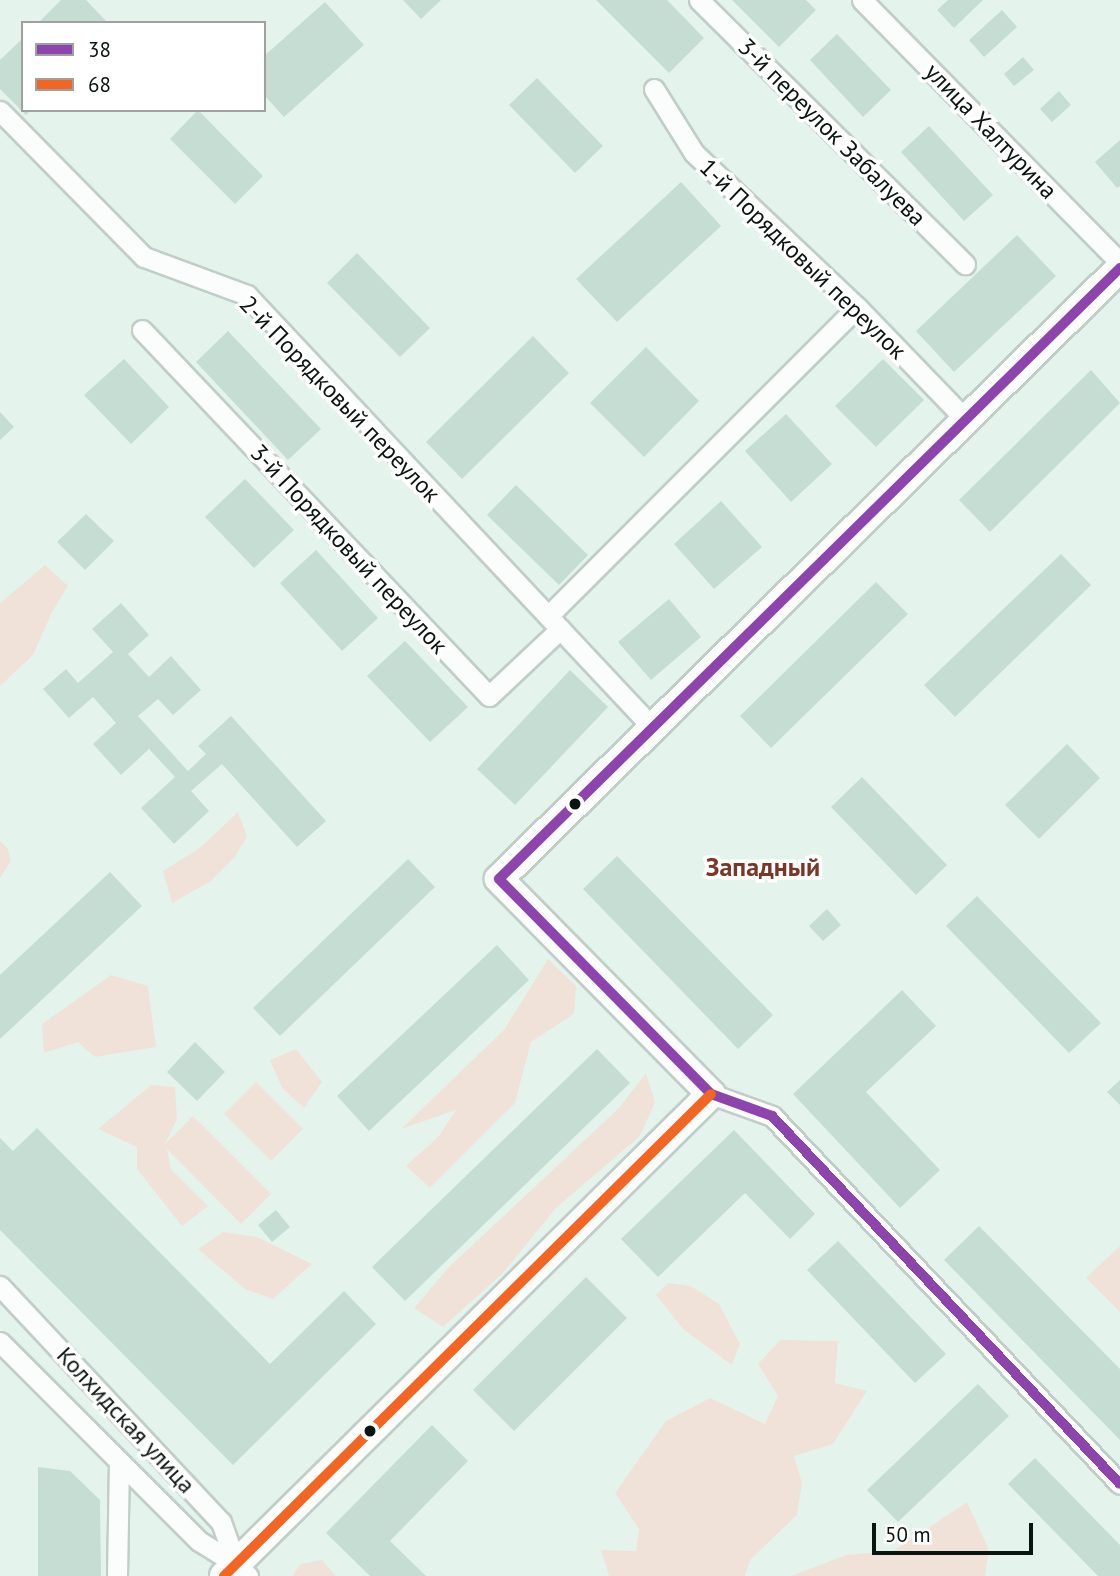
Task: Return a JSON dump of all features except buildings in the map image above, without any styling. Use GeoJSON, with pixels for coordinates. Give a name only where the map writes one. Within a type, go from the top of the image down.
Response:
{"type":"FeatureCollection","features":[{"type":"Feature","properties":{"kind":"street","name":"3-й переулок Забалуева"},"geometry":{"type":"LineString","coordinates":[[699,0],[965,264]]}},
{"type":"Feature","properties":{"kind":"street","name":"улица Халтурина"},"geometry":{"type":"LineString","coordinates":[[862,0],[1120,263]]}},
{"type":"Feature","properties":{"kind":"street","name":"1-й Порядковый переулок"},"geometry":{"type":"LineString","coordinates":[[654,89],[694,153],[857,307],[965,419]]}},
{"type":"Feature","properties":{"kind":"street","name":"2-й Порядковый переулок"},"geometry":{"type":"LineString","coordinates":[[0,111],[144,257],[247,295],[652,727]]}},
{"type":"Feature","properties":{"kind":"street"},"geometry":{"type":"LineString","coordinates":[[1120,268],[499,879],[711,1094],[772,1116],[1120,1484]]}},
{"type":"Feature","properties":{"kind":"street"},"geometry":{"type":"LineString","coordinates":[[554,622],[857,307]]}},
{"type":"Feature","properties":{"kind":"street","name":"3-й Порядковый переулок"},"geometry":{"type":"LineString","coordinates":[[142,330],[489,696],[554,622]]}},
{"type":"Feature","properties":{"kind":"street"},"geometry":{"type":"LineString","coordinates":[[236,1572],[711,1094]]}},
{"type":"Feature","properties":{"kind":"street","name":"Колхидская улица"},"geometry":{"type":"LineString","coordinates":[[0,1286],[221,1522],[236,1572]]}},
{"type":"Feature","properties":{"kind":"street","name":"Колхидская улица"},"geometry":{"type":"LineString","coordinates":[[0,1342],[200,1541],[236,1572]]}},
{"type":"Feature","properties":{"kind":"street"},"geometry":{"type":"LineString","coordinates":[[117,1576],[119,1462]]}},
{"type":"Feature","properties":{"kind":"shaded area"},"geometry":{"type":"Polygon","coordinates":[[[45,565],[68,586],[52,612],[33,655],[0,686],[0,603],[45,565]]]}},
{"type":"Feature","properties":{"kind":"shaded area"},"geometry":{"type":"Polygon","coordinates":[[[238,812],[247,837],[234,858],[211,881],[172,903],[163,871],[201,847],[238,812]]]}},
{"type":"Feature","properties":{"kind":"shaded area"},"geometry":{"type":"Polygon","coordinates":[[[0,841],[8,849],[11,861],[0,878],[0,841]]]}},
{"type":"Feature","properties":{"kind":"shaded area"},"geometry":{"type":"Polygon","coordinates":[[[548,959],[576,986],[574,1014],[531,1042],[515,1103],[430,1188],[406,1166],[439,1136],[456,1110],[401,1129],[504,1030],[548,959]]]}},
{"type":"Feature","properties":{"kind":"shaded area"},"geometry":{"type":"Polygon","coordinates":[[[111,975],[148,986],[156,1047],[95,1057],[78,1042],[44,1053],[42,1024],[111,975]]]}},
{"type":"Feature","properties":{"kind":"shaded area"},"geometry":{"type":"Polygon","coordinates":[[[296,1049],[322,1082],[304,1108],[282,1088],[270,1060],[296,1049]]]}},
{"type":"Feature","properties":{"kind":"shaded area"},"geometry":{"type":"Polygon","coordinates":[[[646,1073],[655,1102],[640,1136],[556,1208],[502,1274],[443,1327],[414,1308],[448,1268],[619,1108],[646,1073]]]}},
{"type":"Feature","properties":{"kind":"shaded area"},"geometry":{"type":"Polygon","coordinates":[[[256,1082],[303,1129],[271,1161],[224,1114],[256,1082]]]}},
{"type":"Feature","properties":{"kind":"shaded area"},"geometry":{"type":"Polygon","coordinates":[[[151,1085],[175,1087],[177,1119],[165,1144],[193,1116],[271,1194],[241,1224],[167,1149],[171,1169],[208,1206],[182,1226],[137,1169],[137,1147],[98,1129],[151,1085]]]}},
{"type":"Feature","properties":{"kind":"shaded area"},"geometry":{"type":"Polygon","coordinates":[[[223,1232],[257,1237],[312,1264],[273,1299],[245,1289],[198,1249],[223,1232]]]}},
{"type":"Feature","properties":{"kind":"shaded area"},"geometry":{"type":"Polygon","coordinates":[[[1120,1246],[1120,1312],[1086,1278],[1120,1246]]]}},
{"type":"Feature","properties":{"kind":"shaded area"},"geometry":{"type":"Polygon","coordinates":[[[668,1283],[691,1286],[719,1304],[740,1344],[732,1365],[683,1329],[656,1295],[668,1283]]]}},
{"type":"Feature","properties":{"kind":"shaded area"},"geometry":{"type":"Polygon","coordinates":[[[780,1340],[838,1341],[835,1383],[867,1391],[833,1444],[794,1456],[802,1483],[797,1515],[750,1560],[745,1576],[609,1576],[601,1550],[636,1551],[639,1529],[615,1493],[666,1421],[710,1398],[765,1424],[778,1396],[758,1364],[780,1340]]]}},
{"type":"Feature","properties":{"kind":"shaded area"},"geometry":{"type":"Polygon","coordinates":[[[967,1502],[989,1550],[985,1576],[791,1576],[846,1555],[893,1551],[967,1502]]]}},
{"type":"Feature","properties":{"kind":"shaded area"},"geometry":{"type":"Polygon","coordinates":[[[322,1560],[336,1576],[293,1576],[300,1564],[322,1560]]]}},
{"type":"Feature","properties":{"kind":"transit line","name":"38"},"geometry":{"type":"LineString","coordinates":[[1120,268],[499,879],[711,1094],[772,1116],[1120,1484]]}},
{"type":"Feature","properties":{"kind":"transit line","name":"68"},"geometry":{"type":"LineString","coordinates":[[224,1576],[711,1094]]}},
{"type":"Feature","properties":{"kind":"district","name":"Западный"},"geometry":{"type":"Point","coordinates":[763,867]}}]}
